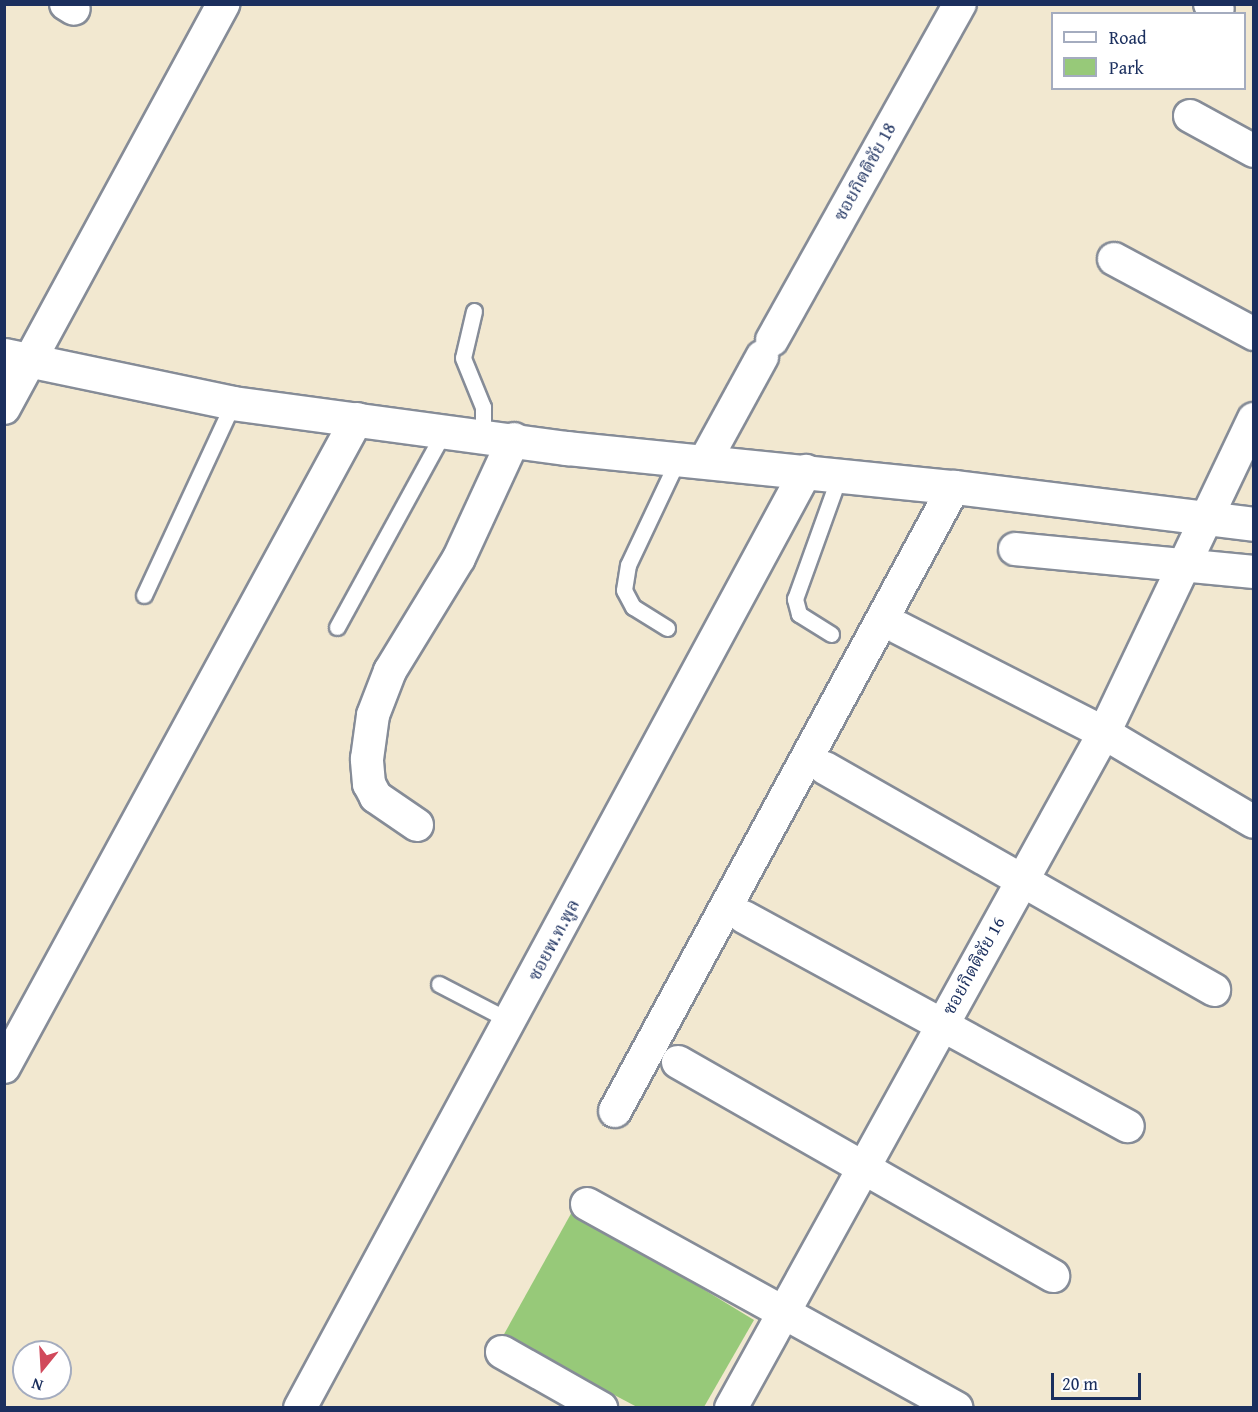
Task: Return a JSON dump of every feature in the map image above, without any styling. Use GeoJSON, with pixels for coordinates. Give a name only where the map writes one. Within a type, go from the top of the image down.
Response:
{"type":"FeatureCollection","features":[{"type":"Feature","properties":{"kind":"street"},"geometry":{"type":"LineString","coordinates":[[4,408],[16,359],[223,4]]}},
{"type":"Feature","properties":{"kind":"street","name":"ซอยกิตติชัย 18"},"geometry":{"type":"LineString","coordinates":[[692,460],[767,349],[960,4]]}},
{"type":"Feature","properties":{"kind":"street"},"geometry":{"type":"LineString","coordinates":[[1190,116],[1254,151]]}},
{"type":"Feature","properties":{"kind":"street"},"geometry":{"type":"LineString","coordinates":[[1114,259],[1254,334]]}},
{"type":"Feature","properties":{"kind":"street"},"geometry":{"type":"LineString","coordinates":[[16,359],[233,403],[692,460],[840,474],[1254,524]]}},
{"type":"Feature","properties":{"kind":"street"},"geometry":{"type":"LineString","coordinates":[[4,1067],[357,419]]}},
{"type":"Feature","properties":{"kind":"street","name":"ซอยกิตติชัย 16"},"geometry":{"type":"LineString","coordinates":[[732,1407],[941,1024],[1104,733],[1254,419]]}},
{"type":"Feature","properties":{"kind":"street"},"geometry":{"type":"LineString","coordinates":[[417,825],[376,796],[369,784],[367,759],[373,715],[390,671],[459,558],[499,437]]}},
{"type":"Feature","properties":{"kind":"street","name":"ซอยพ.ท.พูล"},"geometry":{"type":"LineString","coordinates":[[300,1407],[806,471]]}},
{"type":"Feature","properties":{"kind":"street"},"geometry":{"type":"LineString","coordinates":[[615,1111],[954,487]]}},
{"type":"Feature","properties":{"kind":"street"},"geometry":{"type":"LineString","coordinates":[[1015,549],[1254,572]]}},
{"type":"Feature","properties":{"kind":"street"},"geometry":{"type":"LineString","coordinates":[[899,628],[1104,733],[1254,822]]}},
{"type":"Feature","properties":{"kind":"street"},"geometry":{"type":"LineString","coordinates":[[825,768],[1214,990]]}},
{"type":"Feature","properties":{"kind":"street"},"geometry":{"type":"LineString","coordinates":[[744,917],[1128,1126]]}},
{"type":"Feature","properties":{"kind":"street"},"geometry":{"type":"LineString","coordinates":[[678,1062],[1053,1276]]}},
{"type":"Feature","properties":{"kind":"street"},"geometry":{"type":"LineString","coordinates":[[587,1204],[956,1407]]}},
{"type":"Feature","properties":{"kind":"street"},"geometry":{"type":"LineString","coordinates":[[502,1353],[601,1407]]}},
{"type":"Feature","properties":{"kind":"lane"},"geometry":{"type":"LineString","coordinates":[[474,311],[463,358],[483,407],[499,437]]}},
{"type":"Feature","properties":{"kind":"lane"},"geometry":{"type":"LineString","coordinates":[[144,595],[233,403]]}},
{"type":"Feature","properties":{"kind":"lane"},"geometry":{"type":"LineString","coordinates":[[337,627],[445,430]]}},
{"type":"Feature","properties":{"kind":"lane"},"geometry":{"type":"LineString","coordinates":[[666,628],[633,607],[624,590],[628,565],[692,460]]}},
{"type":"Feature","properties":{"kind":"lane"},"geometry":{"type":"LineString","coordinates":[[831,634],[799,614],[795,599],[840,474]]}},
{"type":"Feature","properties":{"kind":"lane"},"geometry":{"type":"LineString","coordinates":[[439,984],[510,1021]]}},
{"type":"Feature","properties":{"kind":"green space"},"geometry":{"type":"Polygon","coordinates":[[[573,1210],[754,1320],[704,1407],[637,1407],[503,1336],[573,1210]]]}}]}
